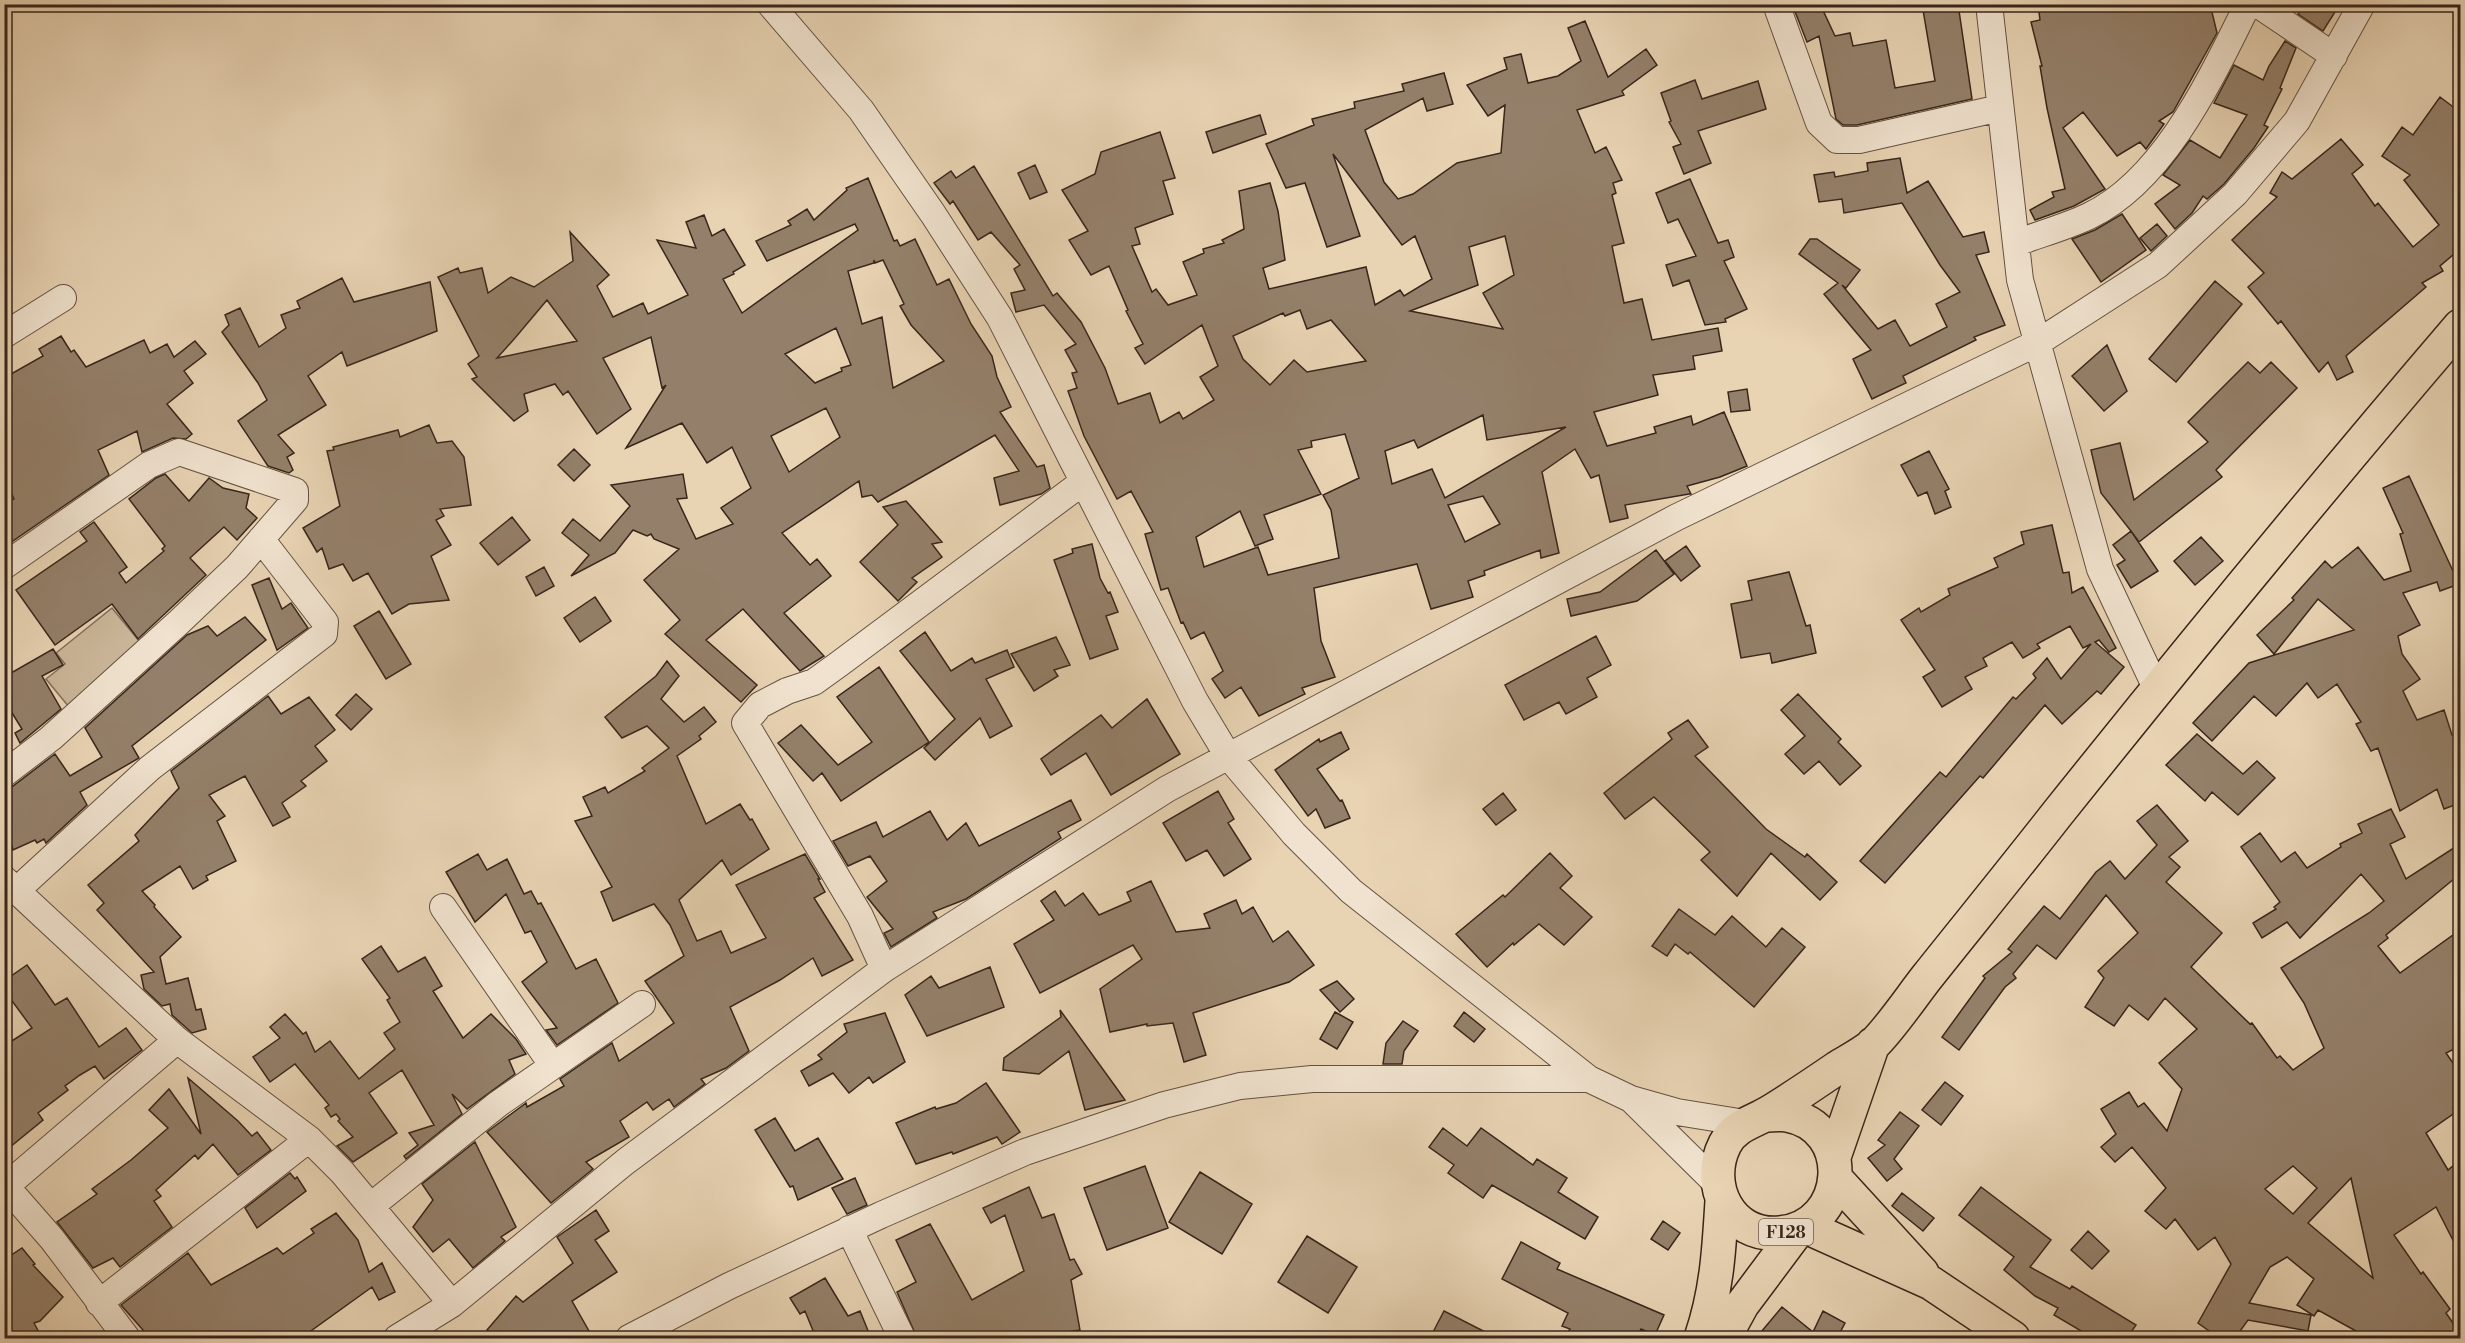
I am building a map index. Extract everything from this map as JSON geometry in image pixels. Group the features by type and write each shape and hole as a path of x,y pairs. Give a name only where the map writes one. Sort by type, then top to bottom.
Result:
{"main road":[{"path":"1701,1338 1712,1305 1719,1253 1717,1160 1727,1138 1874,1044 2157,690 2367,434 2460,326"},
{"path":"1835,1168 1874,1044"},
{"name":"F128","path":"1755,1119 1788,1115 1808,1123 1824,1138 1835,1168 1931,1283"},
{"name":"F128","path":"1724,1338 1742,1305 1801,1228 1820,1214 1831,1198 1835,1168"},
{"name":"F128","path":"1719,1192 1735,1218 1754,1230 1776,1234 1801,1228 1931,1283 2013,1338"}],"street":[{"path":"770,4 861,110 933,214 1000,318 1195,701 1228,756 1294,834 1351,891 1588,1079 1631,1099 1677,1112 1755,1119"},
{"path":"1776,4 1819,123 1837,140 1859,140 2000,108"},
{"path":"1989,4 2020,280 2100,569 2157,690"},
{"path":"2016,243 2090,215 2128,190 2152,166 2211,77 2248,4"},
{"path":"2257,4 2334,56"},
{"path":"397,1338 452,1304 625,1162 884,969 1167,789 1677,517 2037,343 2158,265 2235,194 2297,121 2362,4"},
{"path":"4,335 63,298"},
{"path":"4,566 149,465 179,452 295,491 295,500 237,567 51,738 4,774"},
{"path":"884,969 860,916 746,723 760,705 787,691 814,682 1083,482"},
{"path":"261,539 325,622 324,634 150,768 11,885 177,1040 309,1139 342,1172 452,1304"},
{"path":"443,907 554,1066"},
{"path":"371,1206 498,1104 642,1004"},
{"path":"127,1338 52,1239 5,1185 177,1040"},
{"path":"629,1338 729,1286 849,1229 1025,1152 1164,1105 1239,1086 1312,1079 1588,1079"},
{"path":"1631,1099 1719,1192"},
{"path":"99,1303 309,1139"},
{"path":"849,1229 902,1338"}],"shaded area":[{"path":"112,608 144,647 69,707 46,679 65,664 56,653"}],"building":[{"path":"1792,4 1820,4 1835,36 1850,33 1853,46 1886,40 1895,88 1935,81 1922,4 1958,4 1972,99 1857,125 1843,125 1836,119 1819,36 1807,42"},
{"path":"2038,4 2210,4 2217,33 2173,112 2159,121 2164,124 2146,149 2140,142 2117,156 2083,112 2063,128 2105,189 2074,206 2035,220 2030,210 2054,197 2052,192 2065,189 2047,108 2040,66 2042,66 2031,22 2040,20"},
{"path":"2305,4 2340,4 2323,31 2298,14"},
{"path":"1585,21 1608,77 1646,49 1657,65 1622,91 1624,95 1577,110 1595,153 1606,147 1622,180 1613,183 1616,193 1612,195 1624,243 1612,246 1624,303 1642,299 1652,340 1718,328 1722,351 1693,356 1695,369 1653,375 1658,395 1594,412 1607,446 1656,433 1654,427 1691,416 1693,425 1724,412 1747,466 1720,477 1687,486 1691,494 1625,505 1628,518 1610,522 1599,475 1591,478 1575,449 1542,472 1559,553 1541,558 1540,550 1484,571 1485,575 1468,581 1473,597 1431,609 1417,564 1314,588 1321,641 1335,677 1302,688 1305,694 1259,716 1241,687 1225,698 1212,679 1223,671 1204,632 1191,639 1183,622 1181,623 1168,588 1161,590 1145,534 1153,532 1131,491 1117,499 1084,436 1068,391 1077,388 1072,373 1077,372 1065,350 1076,344 1044,305 1016,312 1011,293 1025,290 1014,269 1020,265 991,232 978,240 953,201 950,204 934,183 951,171 956,178 974,166 1053,296 1057,293 1081,322 1105,368 1118,404 1150,393 1160,423 1179,412 1183,419 1214,400 1200,377 1218,366 1202,325 1145,364 1135,348 1143,344 1126,311 1128,310 1109,266 1091,275 1069,240 1088,231 1062,190 1095,174 1101,152 1160,132 1175,178 1163,181 1173,214 1135,228 1140,244 1132,246 1152,292 1156,289 1168,305 1197,295 1183,262 1204,253 1203,249 1224,243 1222,240 1244,229 1239,191 1270,183 1278,211 1285,260 1263,268 1269,289 1366,267 1375,305 1400,290 1404,296 1432,279 1415,236 1402,245 1333,154 1360,236 1327,247 1305,183 1286,188 1266,144 1314,125 1312,119 1355,108 1354,102 1404,91 1402,84 1444,73 1453,104 1427,111 1423,98 1365,130 1384,182 1398,199 1413,194 1457,163 1501,153 1505,105 1488,116 1467,85 1507,69 1504,58 1521,54 1528,83 1558,76 1581,61 1568,28","holes":["1505,236 1514,275 1483,293 1503,329 1410,311 1478,285 1469,247","1300,310 1307,329 1331,320 1366,361 1307,372 1294,360 1270,385 1243,359 1233,336 1283,313 1285,316","1483,415 1487,440 1566,427 1445,498 1432,469 1392,484 1385,451 1414,440 1418,448","1345,434 1359,478 1323,495 1331,510 1339,558 1268,575 1258,547 1204,567 1196,537 1240,511 1255,546 1273,539 1264,515 1321,494 1298,450 1312,447 1311,441","1483,496 1500,524 1465,542 1448,505"]},
{"path":"2285,41 2296,48 2280,88 2282,89 2264,125 2268,127 2224,184 2207,199 2203,196 2192,213 2175,229 2155,204 2180,185 2163,175 2190,140 2220,158 2247,115 2214,103 2234,65 2263,80"},
{"path":"1695,80 1702,99 1758,81 1766,109 1698,131 1711,163 1684,174 1673,147 1681,144 1669,122 1671,121 1661,93"},
{"path":"2440,97 2460,112 2460,249 2440,266 2443,271 2422,283 2426,287 2346,356 2353,372 2337,380 2328,362 2319,372 2281,321 2278,324 2248,287 2264,273 2232,240 2277,197 2270,193 2282,172 2292,179 2341,139 2363,165 2352,174 2375,206 2378,203 2413,247 2439,225 2404,180 2410,175 2382,156 2402,127 2413,135"},
{"path":"1260,115 1266,134 1213,153 1206,132"},
{"path":"1900,158 1907,193 1928,181 1963,237 1984,232 1989,252 1976,255 2005,325 1974,337 1976,340 1903,376 1906,383 1872,399 1853,359 1871,350 1824,294 1838,283 1799,254 1810,239 1817,239 1860,270 1846,288 1842,285 1878,329 1895,320 1910,346 1947,327 1936,304 1960,292 1940,265 1902,203 1844,213 1842,199 1819,202 1814,175 1834,172 1835,177 1868,171 1867,163"},
{"path":"1035,165 1047,192 1030,199 1018,173"},
{"path":"868,178 894,241 897,240 900,246 915,239 937,285 949,279 971,324 992,356 997,377 1011,407 1000,412 1037,467 1044,465 1050,488 1041,494 1000,505 994,478 1019,471 995,435 878,502 872,495 862,497 859,481 782,533 810,565 817,559 831,576 784,613 824,656 800,671 743,609 706,640 757,685 741,702 665,634 680,620 644,580 679,549 654,539 651,534 647,536 633,530 615,553 571,576 589,555 562,533 573,519 600,541 630,506 611,485 683,474 687,498 677,499 696,539 733,524 721,508 751,488 732,447 707,463 682,423 626,448 666,385 662,388 651,337 603,358 631,409 597,434 568,391 563,395 555,384 524,394 528,411 514,421 472,379 477,377 468,364 479,356 438,277 458,268 460,273 482,268 488,293 511,277 534,287 573,261 570,232 609,275 597,286 613,317 643,303 648,314 688,295 657,240 696,248 686,222 704,215 712,236 724,229 745,265 723,279 742,313 858,230 855,224 767,261 756,241 791,225 788,221 807,209 814,220 847,190 846,188","holes":["874,260 875,263 883,260 904,304 900,306 911,325 944,361 893,388 882,317 862,324 848,271 874,263","547,300 577,341 497,358","836,328 851,365 815,383 785,354","826,408 840,437 789,472 771,436"]},
{"path":"1690,179 1718,243 1728,240 1734,257 1724,261 1747,309 1725,319 1726,322 1705,325 1689,280 1673,286 1666,265 1696,256 1678,219 1668,223 1656,193"},
{"path":"2122,214 2146,250 2101,282 2072,239 2095,230"},
{"path":"2157,224 2167,236 2151,251 2140,238"},
{"path":"342,278 354,302 430,282 437,331 347,366 342,352 308,376 326,405 278,435 294,453 287,457 293,470 289,473 268,466 238,421 267,400 258,383 222,332 229,325 225,315 240,308 259,347 286,328 281,315 300,308 297,301"},
{"path":"2215,281 2242,304 2176,382 2149,359"},
{"path":"61,336 71,352 74,350 86,367 144,340 150,353 167,344 174,357 195,341 206,354 184,371 193,383 167,404 192,434 186,439 173,438 142,452 137,431 98,450 109,475 4,547 4,504 14,499 4,477 4,378 43,356 39,349"},
{"path":"2107,345 2127,391 2104,411 2072,376"},
{"path":"2248,362 2260,373 2271,362 2297,388 2216,470 2222,477 2139,542 2101,493 2091,450 2120,443 2134,500 2208,442 2188,422"},
{"path":"1747,389 1750,410 1731,412 1728,392"},
{"path":"429,425 437,443 452,441 464,457 471,505 440,509 444,516 436,520 451,545 431,556 449,600 409,604 392,614 368,573 353,581 343,564 329,569 322,548 317,552 303,528 340,506 327,451 334,450 333,447 398,430 400,437"},
{"path":"574,449 590,465 574,481 558,465"},
{"path":"1929,451 1949,489 1945,491 1951,507 1935,514 1927,492 1918,496 1901,465"},
{"path":"165,474 189,501 209,478 223,488 249,494 246,508 257,518 237,540 224,527 190,558 206,575 138,639 112,604 55,645 16,590 87,541 80,532 94,522 127,567 119,573 126,583 164,551 162,549 165,546 129,499 156,478"},
{"path":"2409,476 2459,584 2440,591 2437,582 2403,593 2420,625 2398,636 2402,654 2420,679 2403,691 2417,720 2444,710 2452,735 2460,731 2460,803 2444,809 2437,789 2400,811 2378,748 2371,751 2356,724 2361,722 2337,684 2318,698 2307,683 2276,716 2254,696 2212,741 2193,723 2249,663 2354,630 2318,599 2274,654 2257,635 2294,600 2292,598 2325,561 2332,568 2358,547 2384,580 2411,571 2400,534 2403,533 2383,488"},
{"path":"906,501 942,542 932,544 942,557 912,578 917,582 898,601 860,562 898,525 883,507"},
{"path":"512,517 530,540 498,565 480,543"},
{"path":"2052,525 2063,573 2069,572 2072,593 2083,587 2116,648 2109,652 2099,640 2095,642 2124,667 2101,694 2097,691 2062,724 2045,705 1983,778 1980,776 1885,883 1860,861 1940,772 1946,777 2013,697 2016,699 2036,678 2033,674 2047,658 2061,679 2091,644 2083,648 2070,626 2037,644 2040,648 2023,658 2012,642 1983,658 1987,666 1965,677 1972,689 1942,707 1923,677 1935,670 1901,620 1919,608 1921,612 1950,595 1948,589 1998,567 1994,558 2024,544 2021,532"},
{"path":"2131,531 2158,571 2131,588 2117,565 2125,560 2113,545"},
{"path":"2201,537 2223,561 2195,585 2174,561"},
{"path":"1092,544 1100,578 1108,593 1110,592 1118,612 1106,616 1118,649 1090,659 1054,560 1073,553 1072,549"},
{"path":"1686,546 1700,566 1681,581 1665,561"},
{"path":"1656,550 1674,574 1637,601 1571,616 1567,599 1600,592"},
{"path":"544,567 554,586 536,596 526,577"},
{"path":"1789,572 1806,626 1810,625 1816,653 1772,663 1770,653 1741,658 1731,604 1752,600 1748,581"},
{"path":"269,578 282,609 291,603 308,628 277,650 252,585"},
{"path":"595,597 611,621 580,642 564,618"},
{"path":"379,611 411,664 386,679 354,626"},
{"path":"245,617 266,640 132,746 139,758 80,792 87,805 46,843 44,839 37,843 35,840 13,850 12,846 4,851 4,790 13,786 55,754 70,776 102,757 85,728 187,635 208,626 217,636"},
{"path":"925,632 951,671 972,658 975,663 1007,650 1014,667 986,679 1012,726 990,738 980,718 935,760 924,748 955,719 900,651"},
{"path":"1596,636 1611,665 1587,678 1597,697 1566,714 1559,702 1524,720 1505,685"},
{"path":"1056,637 1070,665 1054,670 1058,676 1034,691 1011,654"},
{"path":"53,649 63,665 42,676 61,709 20,743 15,733 22,729 4,700 4,677"},
{"path":"667,661 679,676 661,699 684,722 704,707 716,722 699,736 701,739 677,756 706,824 740,804 750,820 752,819 769,849 731,875 722,860 679,900 697,941 721,931 731,953 766,938 736,885 805,854 825,892 814,898 853,960 822,976 813,958 780,980 730,1007 749,1051 726,1068 701,1079 705,1084 674,1107 669,1099 653,1110 647,1102 620,1121 629,1137 586,1162 593,1169 551,1203 487,1132 526,1103 527,1107 564,1086 560,1079 612,1043 619,1061 674,1023 645,981 684,956 670,925 654,904 613,921 601,892 612,887 575,821 592,816 583,797 605,787 608,793 645,771 642,768 669,748 647,726 622,738 605,717 656,676"},
{"path":"879,667 929,742 841,801 822,773 813,781 778,743 801,725 838,765 872,742 837,697"},
{"path":"356,694 372,709 351,730 336,715"},
{"path":"1798,694 1841,739 1838,742 1861,766 1840,785 1819,761 1804,774 1785,754 1805,736 1781,710"},
{"path":"268,696 281,714 309,697 335,730 315,746 327,761 301,781 306,786 282,803 290,817 273,826 245,776 209,795 225,816 217,821 236,861 206,876 208,880 193,889 180,866 142,891 181,937 160,957 166,984 188,978 196,1010 201,1009 206,1029 192,1033 172,1015 170,1004 162,1006 144,989 141,975 154,972 97,910 104,903 88,885 139,841 135,835 179,788 171,771"},
{"path":"1147,699 1180,754 1111,795 1086,753 1051,775 1041,759 1101,715 1112,728"},
{"path":"1688,720 1708,747 1695,756 1766,829 1805,857 1807,854 1837,882 1820,900 1771,853 1737,896 1701,860 1710,852 1654,797 1625,819 1604,793 1672,739 1668,733"},
{"path":"1341,732 1349,749 1317,769 1340,801 1342,800 1350,818 1325,828 1316,809 1308,816 1275,770 1319,739 1320,742"},
{"path":"2197,734 2243,774 2257,761 2275,778 2238,815 2212,792 2205,801 2166,765"},
{"path":"1218,791 1234,819 1228,823 1251,859 1224,876 1207,850 1186,861 1163,823"},
{"path":"1503,793 1516,810 1496,825 1483,809"},
{"path":"1071,800 1081,820 1058,832 1061,838 966,899 933,912 937,918 891,947 884,933 893,929 867,897 887,881 870,856 848,866 833,841 876,822 883,837 930,811 947,840 966,823 979,846"},
{"path":"2157,805 2188,841 2169,857 2180,867 2166,882 2222,933 2191,967 2250,1024 2252,1023 2277,1058 2280,1056 2293,1070 2324,1048 2304,1003 2281,968 2369,913 2384,901 2361,874 2300,938 2287,922 2262,938 2253,923 2276,909 2274,907 2280,902 2241,847 2260,833 2281,862 2295,852 2307,868 2341,847 2340,844 2362,833 2358,824 2391,809 2405,837 2390,844 2406,879 2460,844 2460,874 2386,935 2388,938 2378,946 2400,973 2460,930 2460,1046 2446,1053 2460,1073 2460,1102 2453,1108 2456,1112 2426,1133 2448,1170 2460,1160 2460,1254 2436,1207 2394,1235 2421,1274 2423,1272 2450,1309 2446,1313 2460,1333 2460,1338 2350,1338 2356,1331 2318,1310 2314,1316 2297,1305 2314,1279 2287,1257 2270,1267 2249,1303 2311,1315 2308,1331 2248,1320 2235,1338 2219,1338 2198,1323 2231,1264 2215,1237 2198,1250 2175,1219 2166,1229 2145,1211 2166,1188 2132,1147 2115,1162 2101,1147 2116,1134 2101,1109 2129,1092 2138,1107 2144,1103 2167,1131 2182,1089 2159,1063 2197,1029 2165,998 2148,1020 2129,1005 2114,1026 2085,1007 2104,978 2098,971 2138,933 2106,895 2056,959 2037,945 2013,974 2016,978 2005,987 1959,1050 1942,1037 1985,978 1983,976 2012,952 2008,949 2044,906 2060,919 2096,872 2110,861 2125,879 2157,845 2137,821","holes":["2293,1166 2317,1188 2293,1214 2265,1189","2351,1178 2373,1278 2308,1223"]},
{"path":"1550,853 1572,876 1560,888 1592,917 1564,945 1539,924 1514,945 1513,943 1487,967 1456,934 1503,895 1505,897"},
{"path":"478,854 487,870 507,859 524,894 531,891 538,904 541,903 576,969 596,959 618,1003 557,1045 546,1030 557,1028 522,982 547,962 531,931 525,933 506,894 475,922 446,872"},
{"path":"1151,881 1176,932 1210,928 1204,914 1236,900 1242,914 1253,907 1273,942 1288,931 1314,965 1289,982 1193,1013 1206,1055 1184,1062 1173,1023 1147,1026 1147,1024 1110,1032 1100,989 1142,959 1133,945 1040,993 1014,944 1054,920 1041,901 1055,891 1065,906 1083,893 1099,915 1131,901 1127,892"},
{"path":"1679,909 1715,935 1732,916 1766,947 1782,928 1805,947 1754,1007 1690,952 1688,954 1675,944 1667,956 1652,946"},
{"path":"381,946 398,972 425,957 442,986 433,991 463,1038 491,1014 516,1039 526,1054 509,1060 515,1074 467,1109 452,1094 462,1114 406,1159 404,1156 418,1145 409,1133 434,1125 402,1070 369,1093 397,1133 353,1162 337,1146 353,1137 338,1121 340,1119 336,1114 331,1117 325,1108 329,1105 295,1064 270,1082 253,1057 280,1038 270,1027 285,1014 303,1034 306,1032 315,1052 330,1041 359,1079 395,1049 384,1033 400,1022 387,1000 390,998 362,959"},
{"path":"27,965 55,1005 67,998 99,1047 126,1028 142,1050 104,1079 95,1066 65,1086 68,1090 38,1113 43,1120 4,1152 4,1046 32,1028 4,990 4,981"},
{"path":"990,967 1004,1007 927,1036 905,995 931,976 939,988"},
{"path":"1337,981 1354,999 1340,1012 1320,990"},
{"path":"1060,1010 1125,1100 1085,1110 1069,1051 1039,1074 1003,1070 1004,1058 1061,1017"},
{"path":"1335,1012 1353,1022 1337,1049 1320,1039"},
{"path":"1464,1012 1485,1029 1474,1042 1454,1026"},
{"path":"885,1013 905,1062 873,1083 869,1077 849,1093 833,1073 809,1086 801,1071 822,1059 818,1055 847,1032 844,1024"},
{"path":"1403,1021 1418,1031 1404,1051 1402,1064 1383,1064 1386,1043"},
{"path":"188,1078 252,1136 257,1132 271,1150 238,1175 213,1144 198,1159 195,1155 156,1190 161,1196 154,1201 172,1227 120,1267 113,1258 93,1268 57,1222 97,1194 92,1189 168,1128 149,1110 169,1089 201,1134"},
{"path":"1945,1082 1963,1096 1941,1125 1922,1110"},
{"path":"986,1083 1020,1132 1002,1144 997,1137 953,1154 952,1152 916,1164 896,1123 935,1107 936,1109 956,1103"},
{"path":"1900,1112 1919,1126 1894,1159 1902,1169 1887,1181 1868,1158 1885,1145 1878,1140"},
{"path":"775,1118 795,1151 818,1138 843,1179 798,1200 793,1186 790,1187 755,1130"},
{"path":"1443,1128 1467,1146 1481,1128 1533,1165 1537,1159 1567,1178 1558,1192 1598,1217 1585,1239 1492,1185 1483,1198 1448,1173 1454,1165 1429,1147"},
{"path":"475,1142 516,1227 501,1237 505,1241 473,1268 449,1239 433,1252 413,1227 433,1200 422,1184"},
{"path":"1145,1166 1168,1228 1107,1250 1084,1188"},
{"path":"1200,1172 1252,1204 1222,1254 1169,1222"},
{"path":"290,1173 295,1179 297,1177 306,1191 257,1228 245,1208"},
{"path":"855,1178 867,1205 847,1214 832,1188"},
{"path":"1029,1187 1042,1218 1054,1214 1070,1260 1074,1259 1082,1274 1071,1280 1080,1330 1027,1338 917,1338 897,1292 916,1282 896,1240 930,1224 972,1300 1024,1271 1005,1215 991,1223 983,1208"},
{"path":"1981,1187 2051,1240 2030,1267 2070,1289 2072,1286 2136,1325 2127,1338 2093,1338 2054,1315 2058,1308 2035,1296 2004,1270 2014,1257 1959,1215"},
{"path":"1902,1193 1934,1218 1923,1231 1892,1206"},
{"path":"596,1210 609,1231 595,1240 617,1272 572,1301 593,1338 497,1338 487,1330 516,1296 523,1302 573,1263 557,1237"},
{"path":"336,1213 358,1240 369,1272 382,1263 395,1292 379,1300 372,1287 301,1338 150,1338 121,1305 188,1253 211,1285 277,1248 283,1254 314,1233 311,1229"},
{"path":"1663,1221 1680,1233 1668,1250 1651,1239"},
{"path":"2088,1231 2109,1251 2092,1269 2071,1250"},
{"path":"1307,1236 1357,1267 1328,1313 1278,1282"},
{"path":"1521,1242 1560,1263 1557,1269 1664,1315 1655,1335 1641,1329 1637,1338 1564,1338 1570,1329 1562,1326 1568,1313 1502,1279"},
{"path":"22,1248 35,1264 33,1265 63,1297 40,1321 34,1323 42,1338 4,1338 4,1260"},
{"path":"825,1278 848,1316 860,1311 871,1338 816,1338 805,1311 800,1314 790,1298"},
{"path":"1782,1307 1813,1332 1823,1311 1845,1323 1837,1338 1756,1338"},
{"path":"1444,1311 1497,1338 1430,1338"}]}
